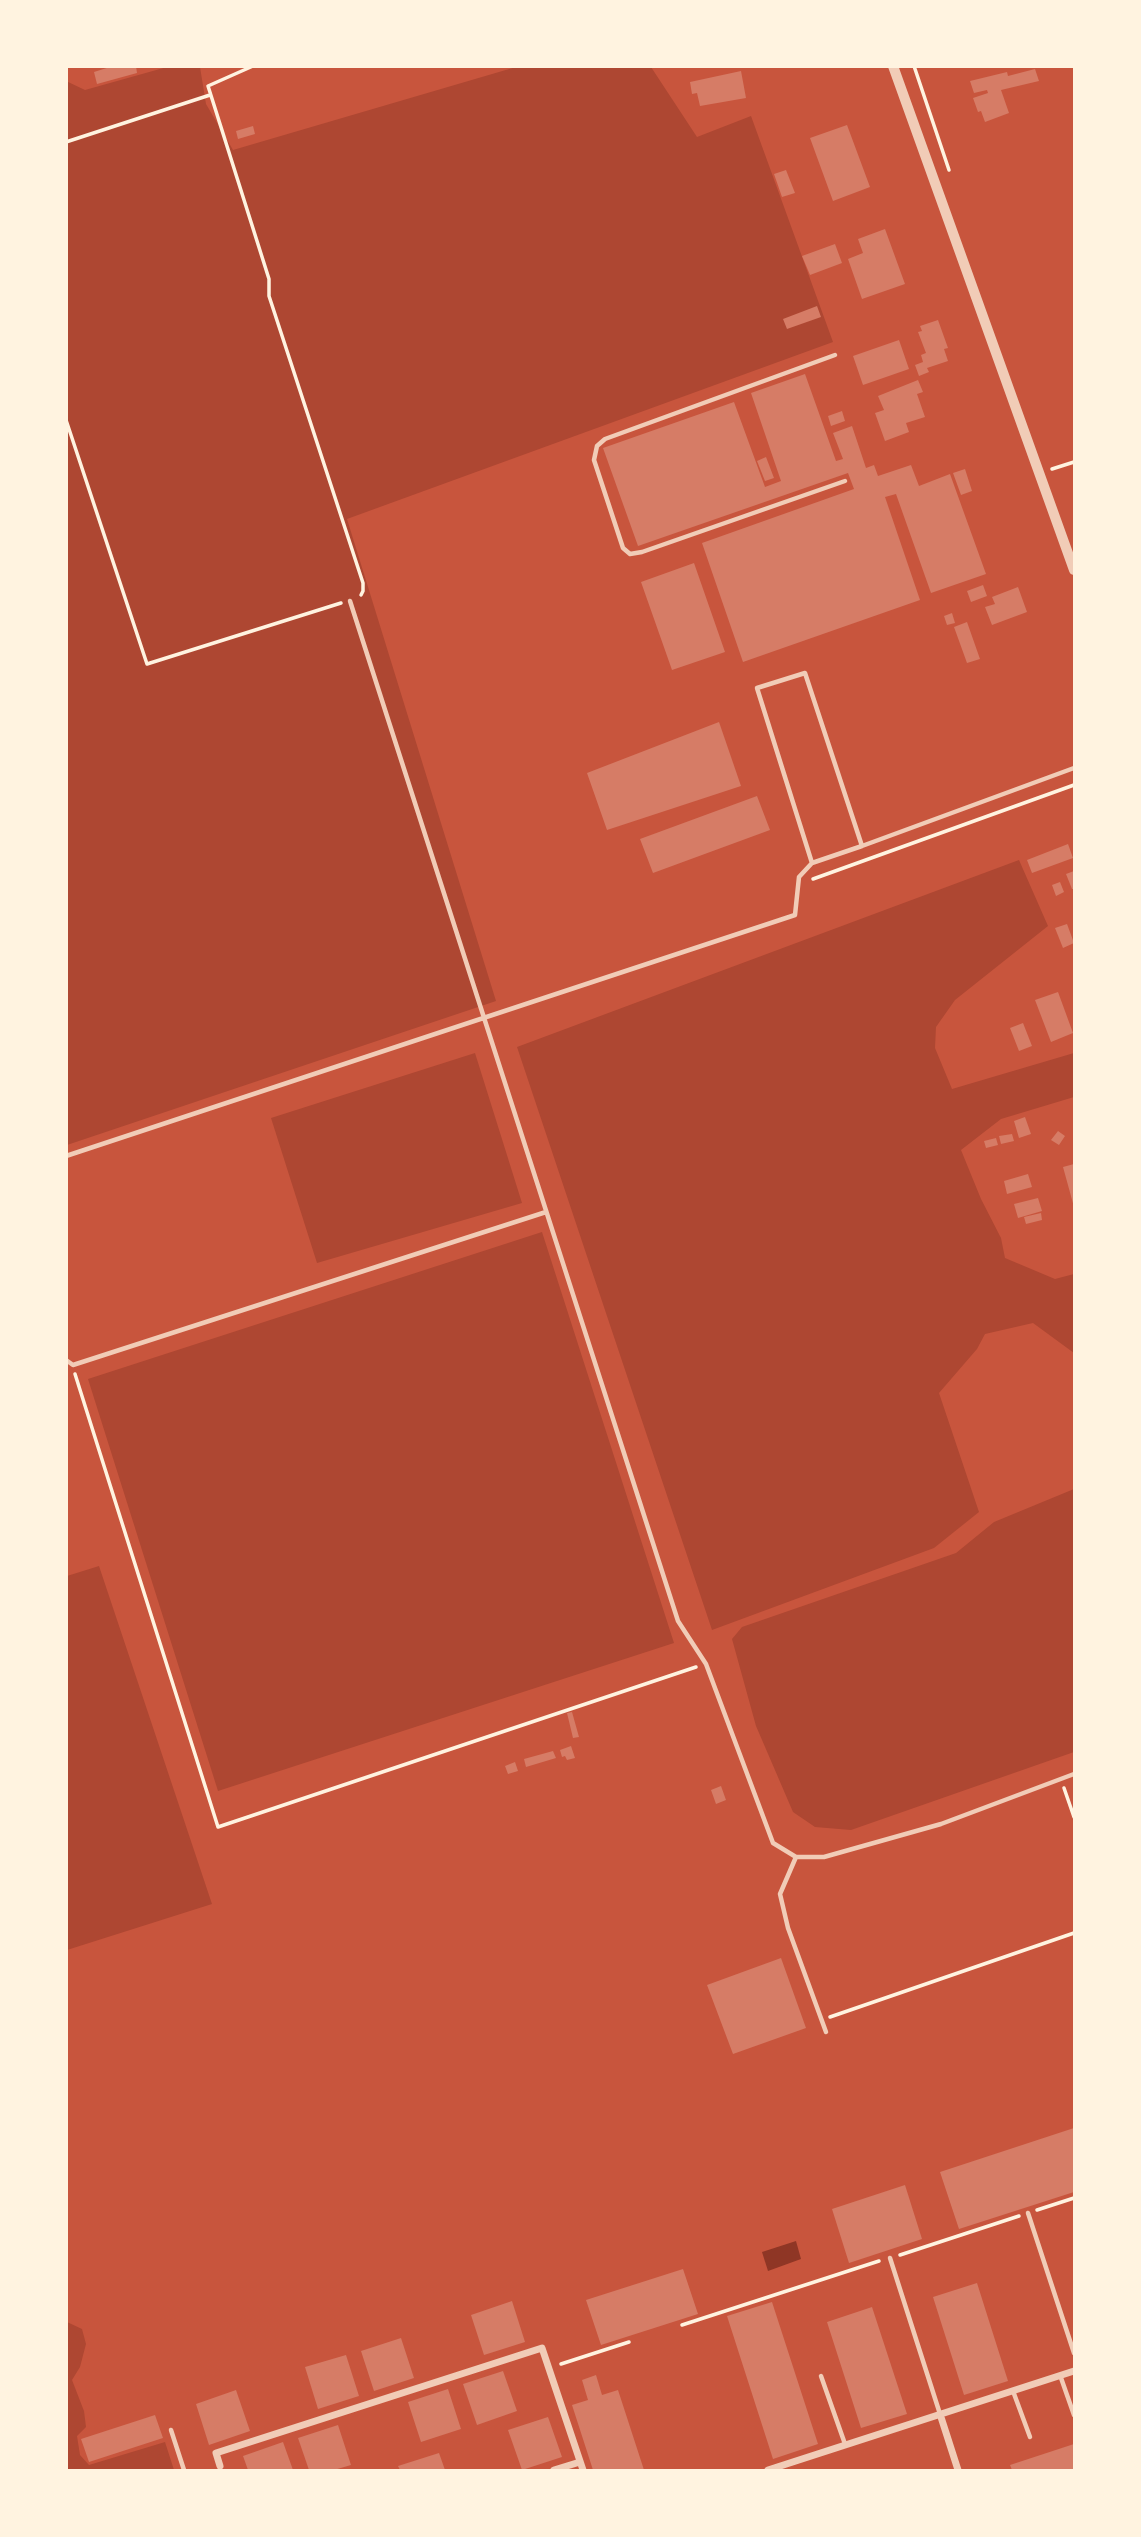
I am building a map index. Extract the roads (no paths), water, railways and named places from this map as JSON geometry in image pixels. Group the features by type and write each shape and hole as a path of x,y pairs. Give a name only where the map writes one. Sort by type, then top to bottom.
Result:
{"street":[{"path":"892,66 1074,570"},
{"path":"220,2466 216,2453 542,2348 581,2466 554,2470"},
{"path":"768,2470 1074,2371"},
{"path":"940,2414 958,2470"}],"lane":[{"path":"835,355 605,439 597,446 594,460 623,548 630,554 845,481"},
{"path":"350,601 678,1622 706,1664 773,1843 796,1857 824,1857 940,1824 1074,1774"},
{"path":"812,863 757,688 806,673 862,845"},
{"path":"66,1156 795,915 799,877 812,863 1074,768"},
{"path":"66,1360 73,1365 546,1212"},
{"path":"796,1857 780,1894 788,1928 826,2032"},
{"path":"1028,2213 1074,2353"},
{"path":"890,2258 940,2414"},
{"path":"1060,2375 1074,2415"},
{"path":"821,2376 846,2445"},
{"path":"1013,2391 1030,2437"},
{"path":"171,2430 184,2470"}]}
